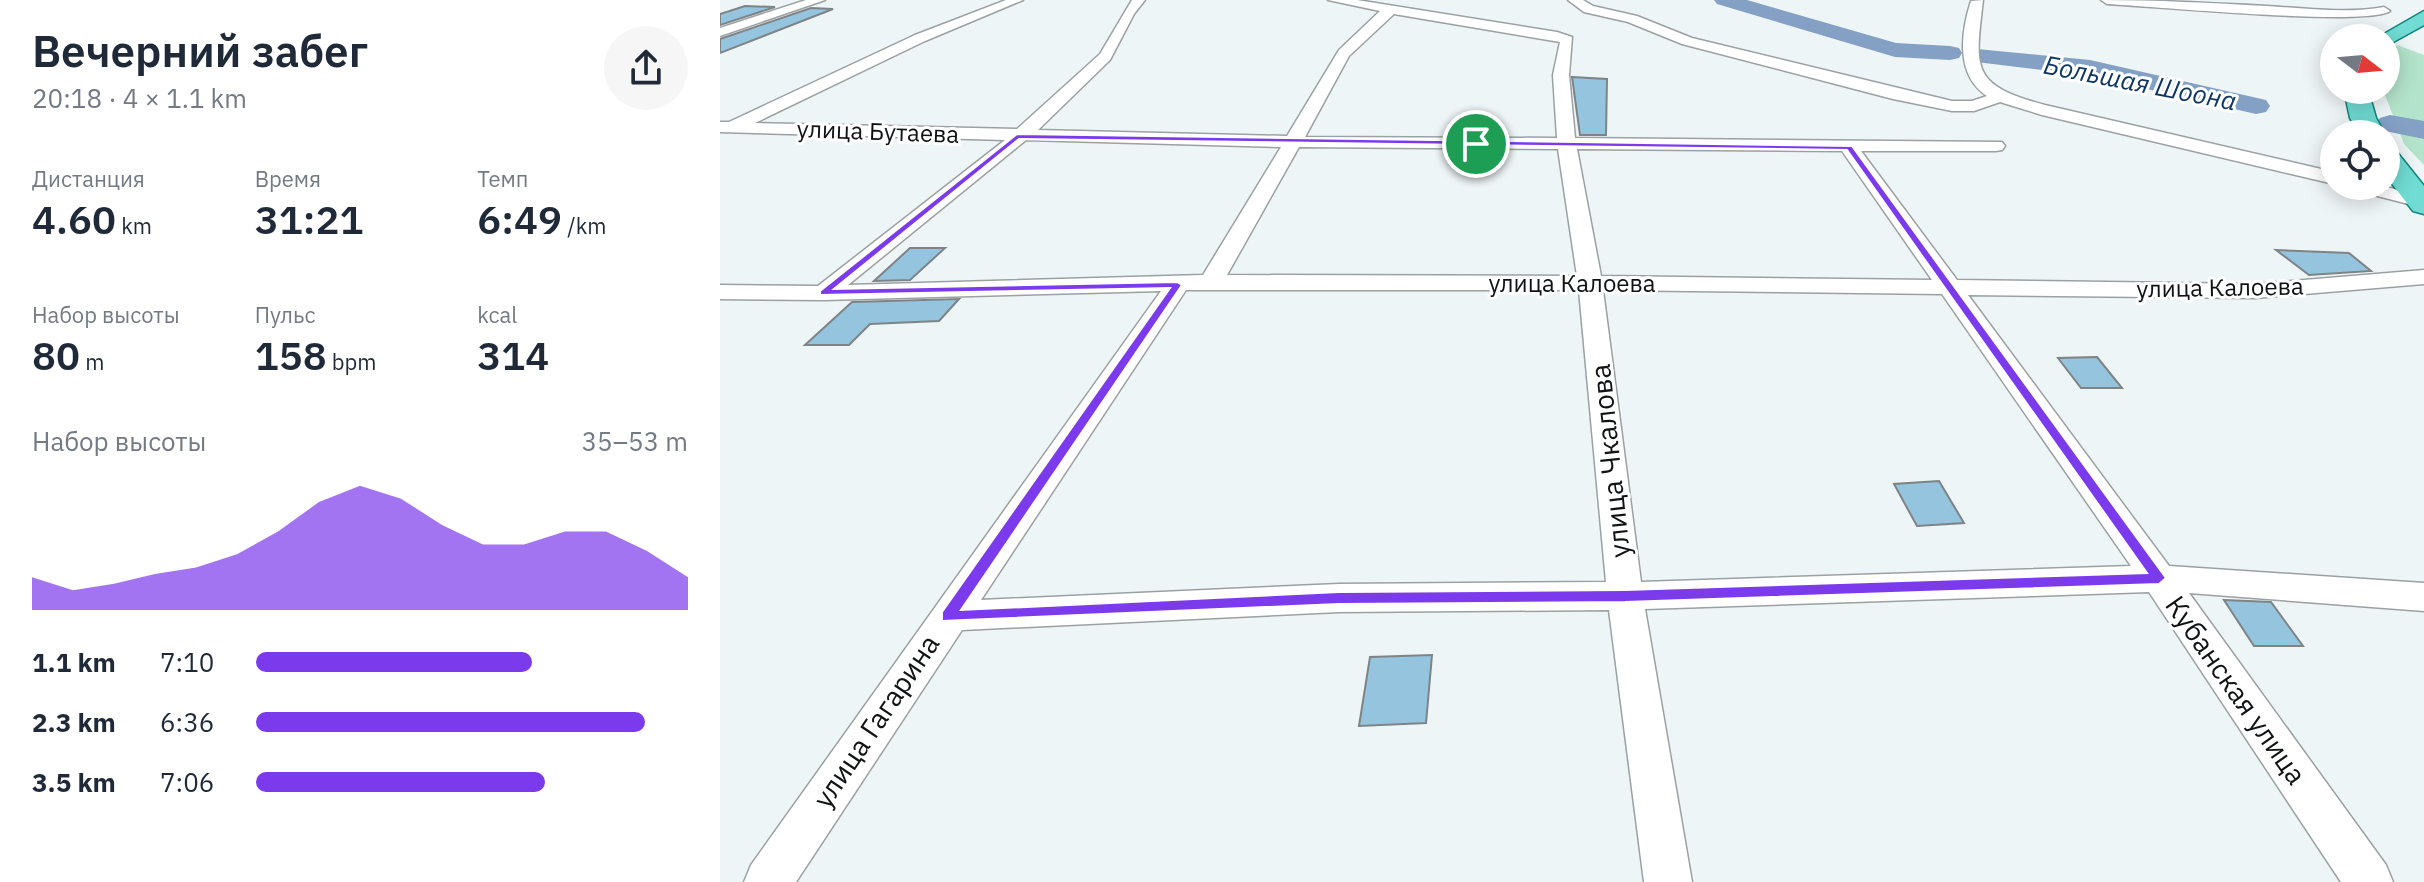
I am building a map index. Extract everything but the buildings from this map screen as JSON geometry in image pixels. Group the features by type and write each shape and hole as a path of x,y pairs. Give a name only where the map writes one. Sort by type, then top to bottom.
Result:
{"main road":[{"path":"2400,27 2424,17"},
{"path":"2400,175 2423,204"}],"street":[{"path":"720,32 819,0"},
{"path":"724,129 920,38 1017,0"},
{"path":"824,293 1017,136 1108,54 1118,26 1139,0"},
{"path":"1334,0 1393,8"},
{"path":"1574,0 1589,9 1632,19 1687,41 1893,94 1952,106 1974,106 2001,96"},
{"path":"1988,0 1974,0 1970,20 1972,64 1984,87 2001,96 2044,110 2320,174"},
{"path":"2107,0 2319,13 2368,14 2384,11 2360,0"},
{"name":"улица Чкалова","path":"1393,8 1567,40 1561,75 1567,145 1590,283 1625,596 1668,882"},
{"name":"улица Гагарина","path":"768,882 947,616 1194,284 1293,142 1329,70 1364,27 1393,8"},
{"path":"2319,13 2347,24"},
{"name":"улица Бутаева","path":"724,129 1293,142 1996,146"},
{"name":"Кубанская улица","path":"1849,147 2159,578 2369,882"},
{"path":"2400,197 2423,204"},
{"name":"улица Калоева","path":"720,292 824,293 1194,284 1590,283 2255,291 2424,277"},
{"path":"947,616 1339,598 1625,596 2159,578 2424,597"}],"green space":[{"path":"2400,46 2424,55 2424,165 2404,144 2400,120 2395,120 2388,104 2400,104"}],"waterway":[{"path":"1724,0 1895,50 1950,53"},
{"name":"Большая Шоона","path":"1977,56 2090,68 2256,106"},
{"name":"Большая Шоона","path":"2400,126 2424,130"}],"route":[{"path":"1017,136 1476,144 1849,147 2159,578 1625,596 1339,598 947,616 1177,285 824,293 1017,136"}]}
